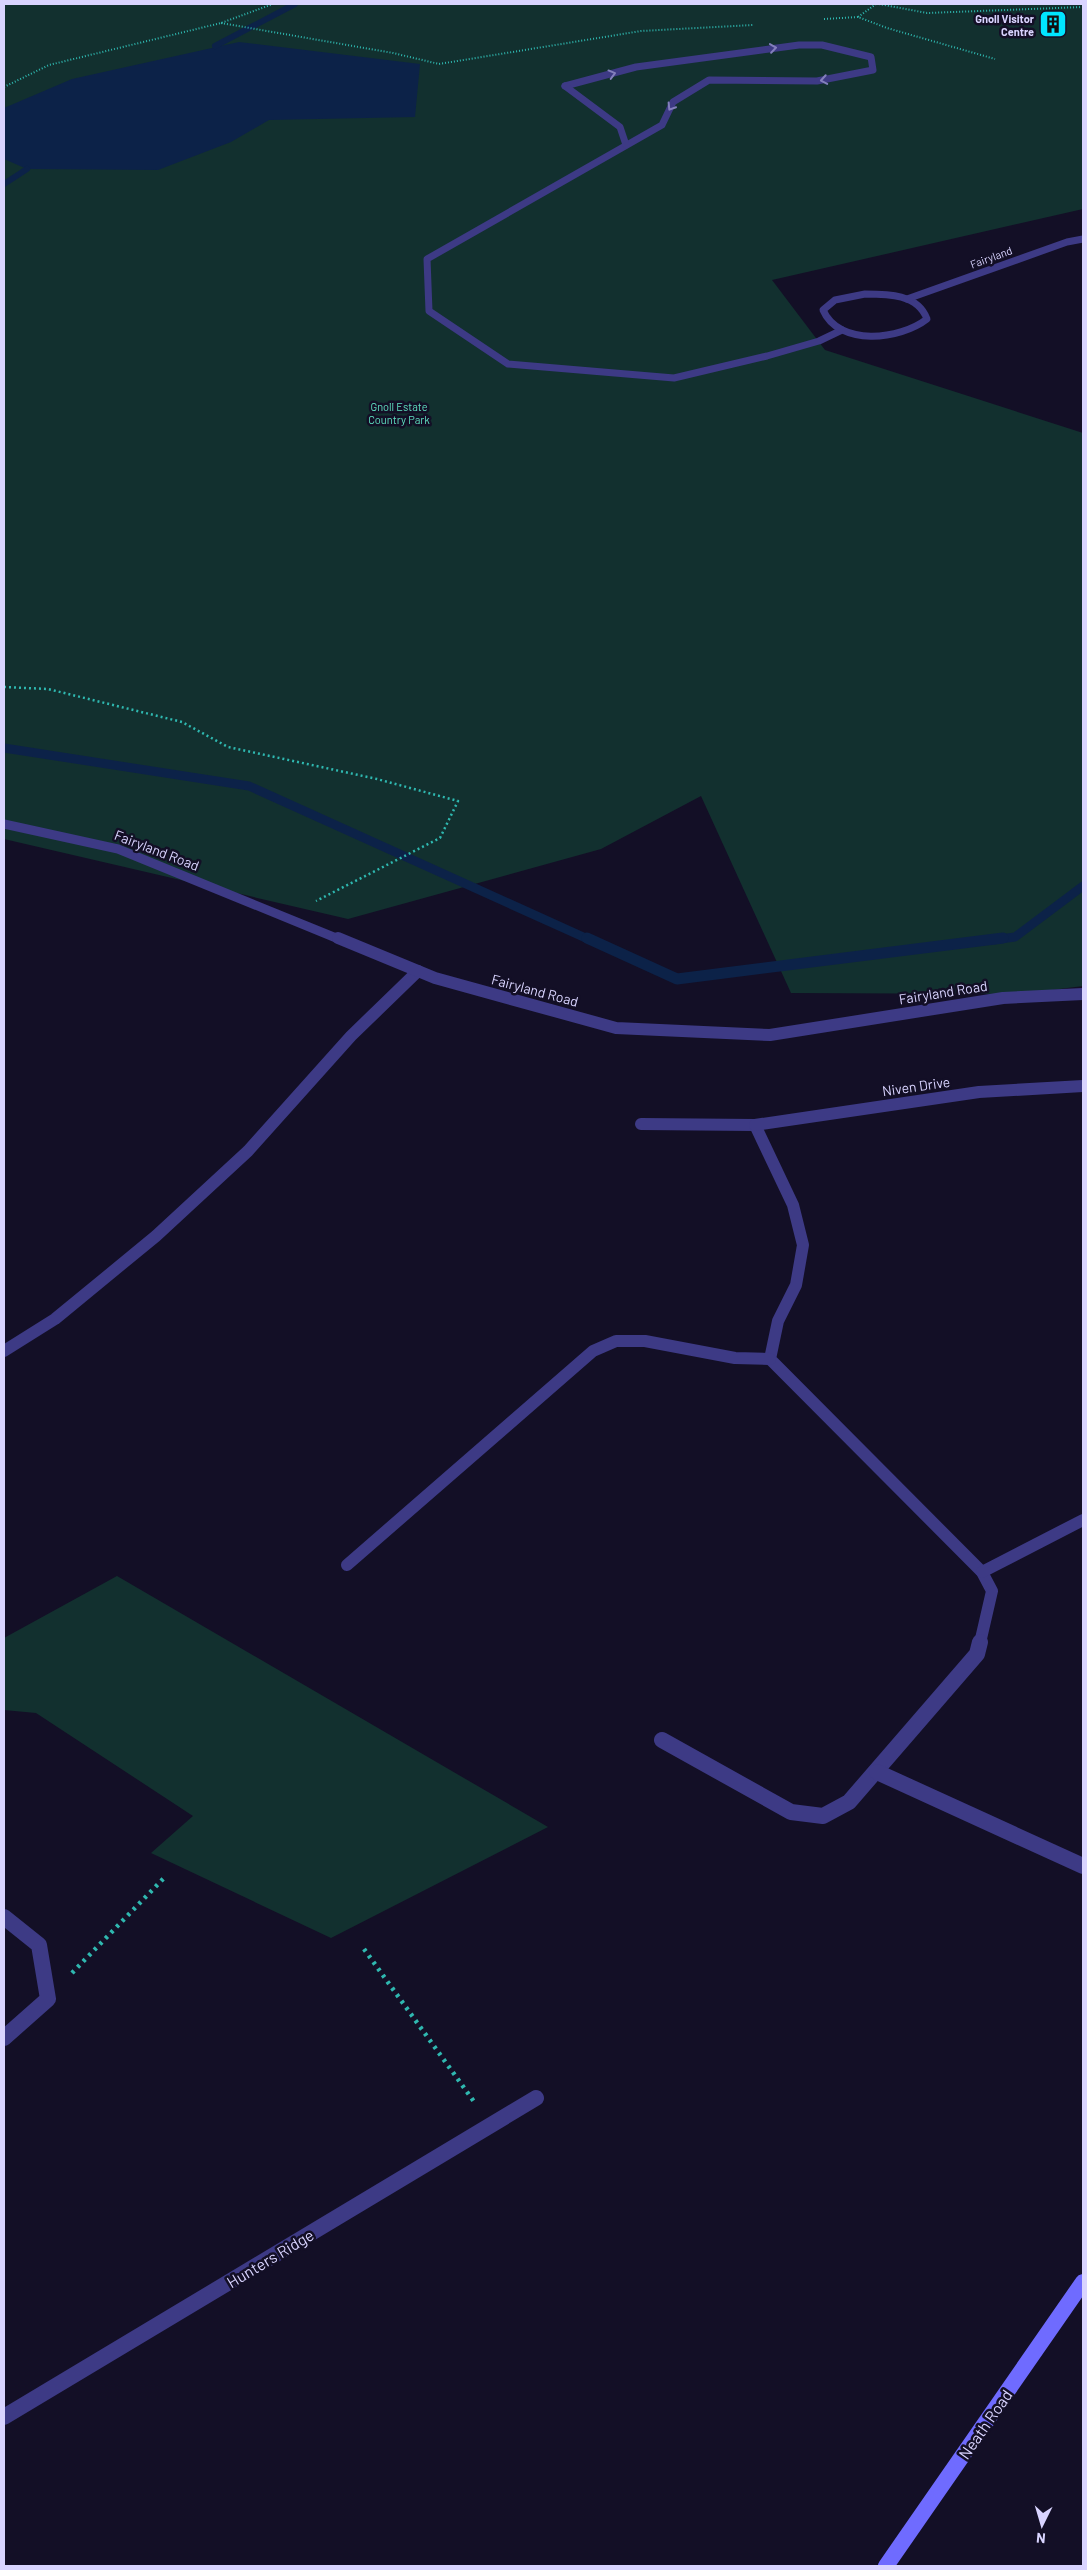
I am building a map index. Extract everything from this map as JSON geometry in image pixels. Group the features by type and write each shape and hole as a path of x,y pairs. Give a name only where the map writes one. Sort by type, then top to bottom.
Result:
{"main road":[{"name":"Neath Road","path":"886,2566 1083,2282"}],"street":[{"path":"626,145 620,128 565,86 636,67 798,45 822,45 871,57 872,70 816,81 709,80 673,102 662,125 427,259 429,311 508,364 674,378 767,356 819,340 842,330"},
{"name":"Fairyland","path":"907,299 1067,242 1083,239"},
{"path":"865,294 883,294 907,299 919,305 926,312 927,319 921,326 907,332 873,336 842,330 830,324 824,317 823,310 835,300 865,294"},
{"name":"Fairyland Road","path":"4,824 118,849 435,978 616,1028 770,1035 1003,998 1083,994"},
{"path":"4,1352 55,1319 156,1236 248,1151 351,1036 418,971"},
{"name":"Niven Drive","path":"641,1124 755,1125 979,1092 1083,1086"},
{"path":"755,1125 793,1205 803,1245 796,1285 778,1321 770,1359"},
{"path":"347,1565 593,1351 616,1341 645,1341 735,1358 770,1359 982,1572 992,1591 977,1654 909,1730 878,1772 850,1802 823,1816 791,1812 662,1740"},
{"path":"982,1572 1083,1520"},
{"path":"878,1772 1083,1866"},
{"path":"4,1916 39,1944 48,1999 4,2038"},
{"name":"Hunters Ridge","path":"4,2417 536,2098"}],"path":[{"path":"4,87 50,65 221,23 273,4"},
{"path":"858,17 878,4 926,13 1041,7 1083,8"},
{"path":"822,20 858,17 887,28 995,59"},
{"path":"221,23 393,52 438,64 642,31 754,25"},
{"path":"4,687 48,689 182,722 228,747 377,778 458,801 440,838 287,917"},
{"path":"48,1999 164,1878"},
{"path":"364,1949 491,2125"}],"green space":[{"name":"Gnoll Estate Country Park","path":"4,4 1083,4 1083,209 772,280 825,350 1083,433 1083,986 1021,994 791,993 701,796 601,849 348,919 4,839"},
{"path":"117,1576 548,1827 331,1938 151,1853 193,1816 36,1713 4,1710 4,1638"}],"water":[{"path":"239,42 420,64 415,117 269,120 231,142 158,170 27,169 4,159 4,108 72,79"}],"waterway":[{"path":"215,46 295,4"},
{"path":"4,184 27,169"},
{"path":"4,748 249,786 590,940"},
{"path":"993,940 1015,937 1083,886"},
{"path":"587,938 677,979 1003,938"}],"place":[{"name":"Gnoll Visitor Centre","path":"1053,24"}]}
